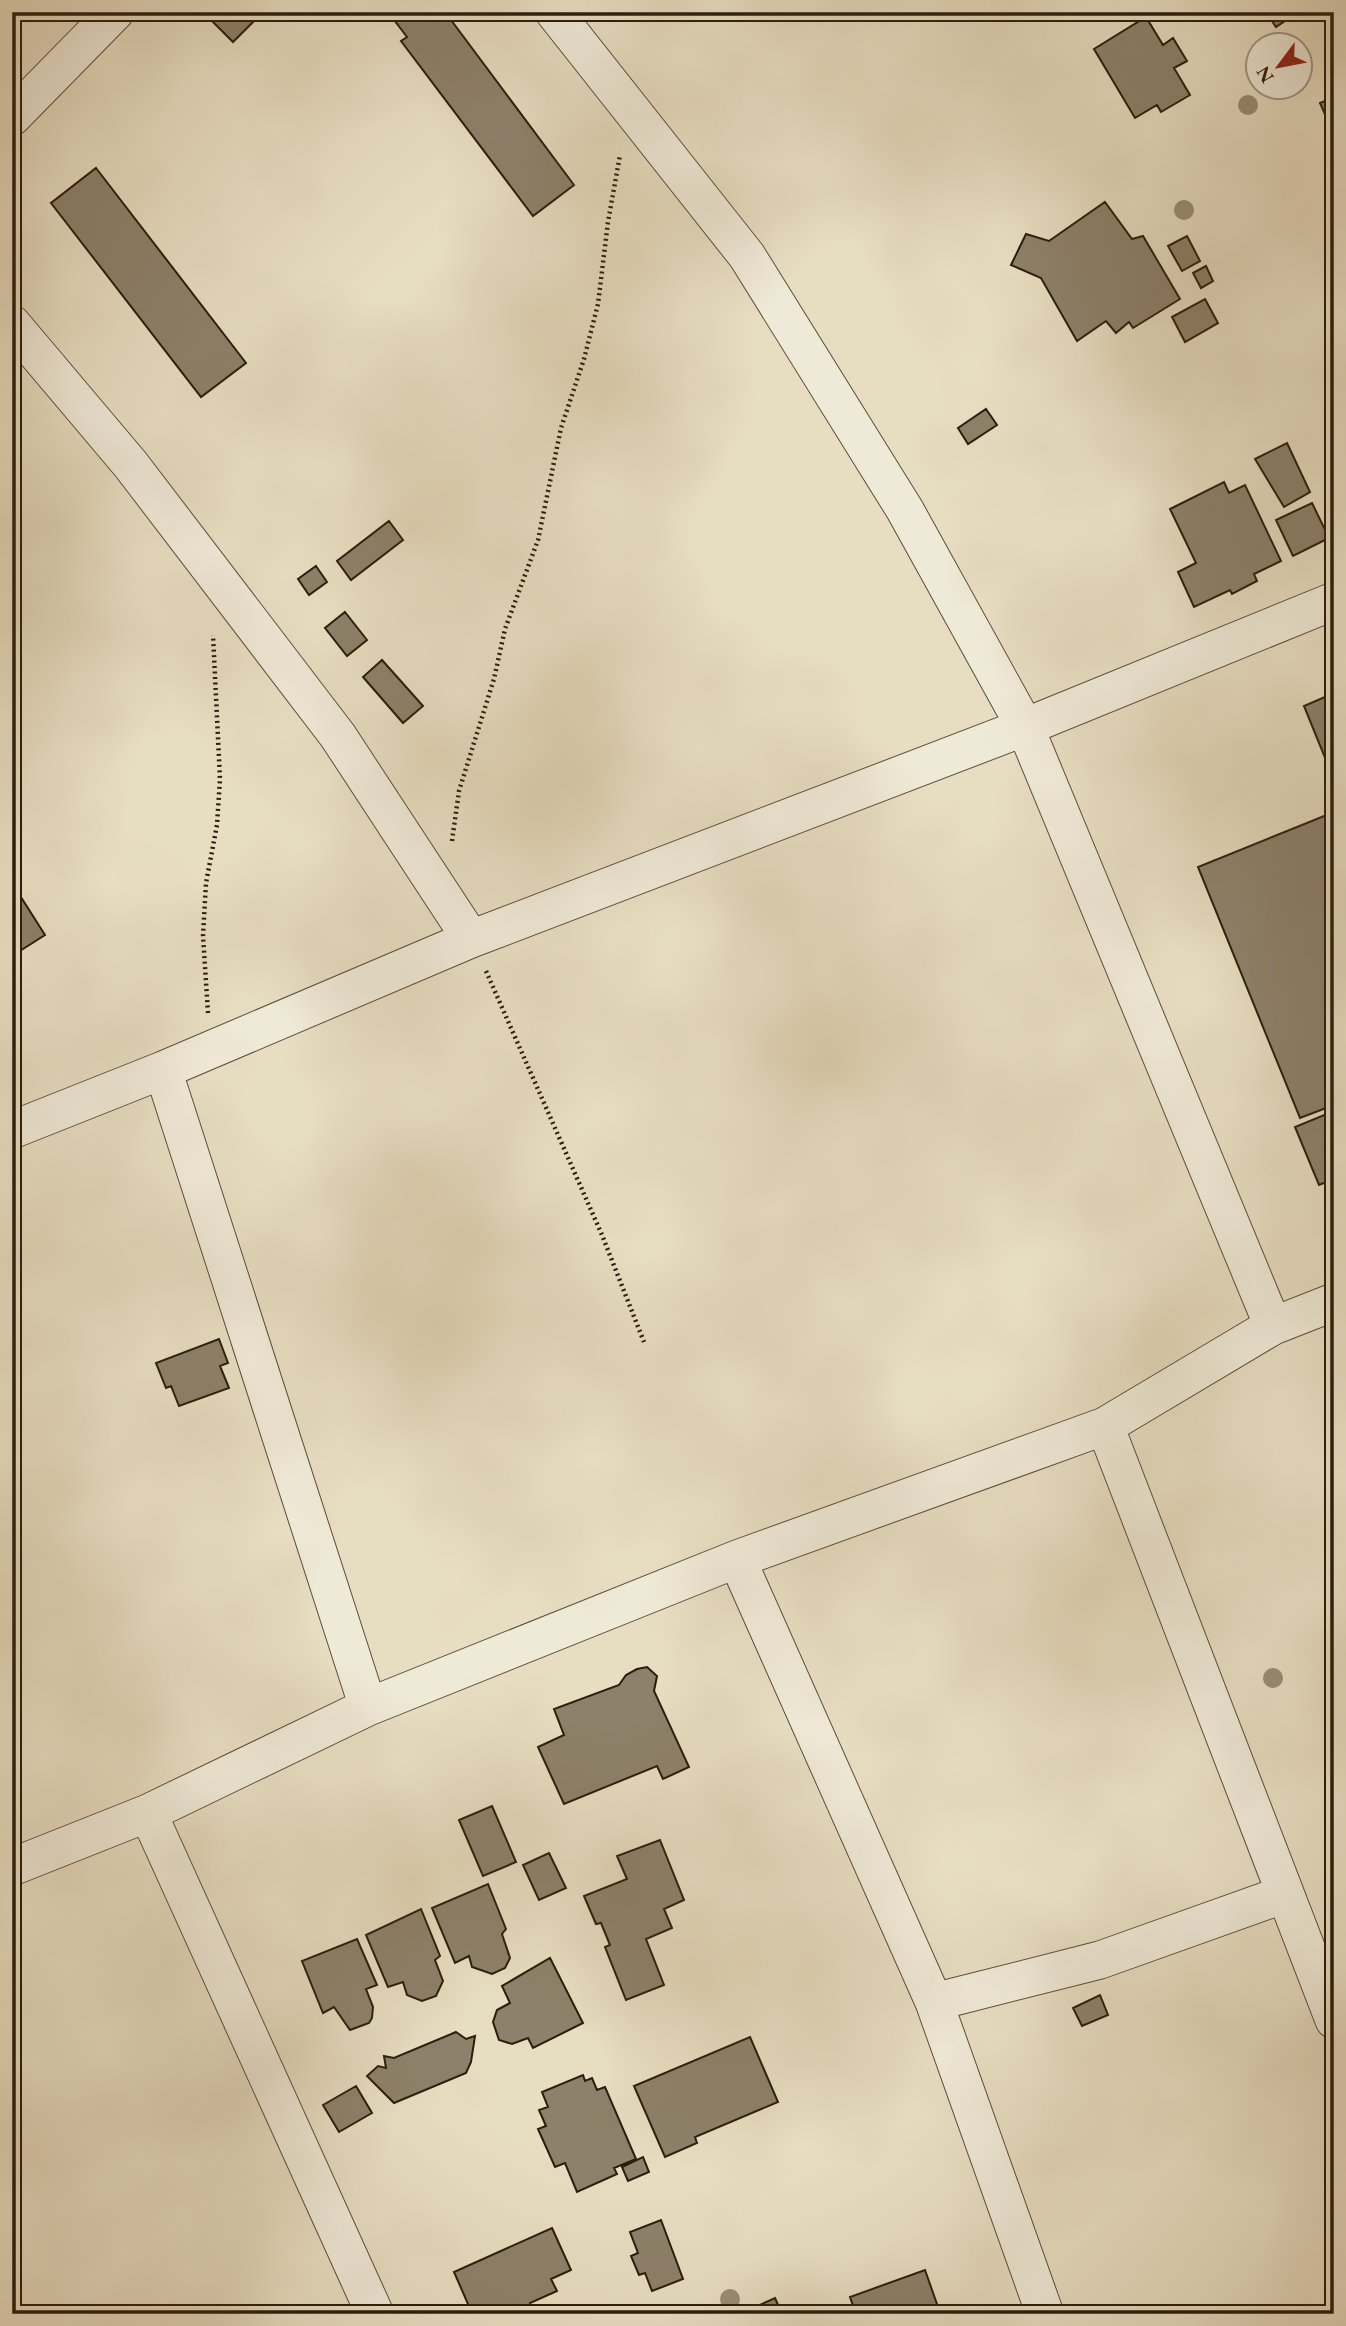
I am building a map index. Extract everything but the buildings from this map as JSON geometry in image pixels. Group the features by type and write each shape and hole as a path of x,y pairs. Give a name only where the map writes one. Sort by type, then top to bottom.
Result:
{"street":[{"path":"12,117 115,12"},
{"path":"563,15 629,107 747,256 905,510 1025,727 1272,1326"},
{"path":"12,324 131,465 338,736 471,939"},
{"path":"12,1130 163,1070 471,939 1025,727 1334,601"},
{"path":"163,1070 368,1707"},
{"path":"12,1867 148,1813 368,1707 737,1559 1105,1426 1272,1326 1334,1302"},
{"path":"1105,1426 1334,2020"},
{"path":"737,1559 934,2002 1045,2314"},
{"path":"148,1813 375,2314"},
{"path":"934,2002 1100,1960 1285,1894"}],"path":[{"path":"441,893 450,859 454,809 494,679 505,629 538,540 561,428 598,304 608,222 629,107"},
{"path":"212,630 216,658 220,779 218,825 206,883 203,936 205,989 212,1049"},
{"path":"471,939 601,1235 644,1342"}]}
